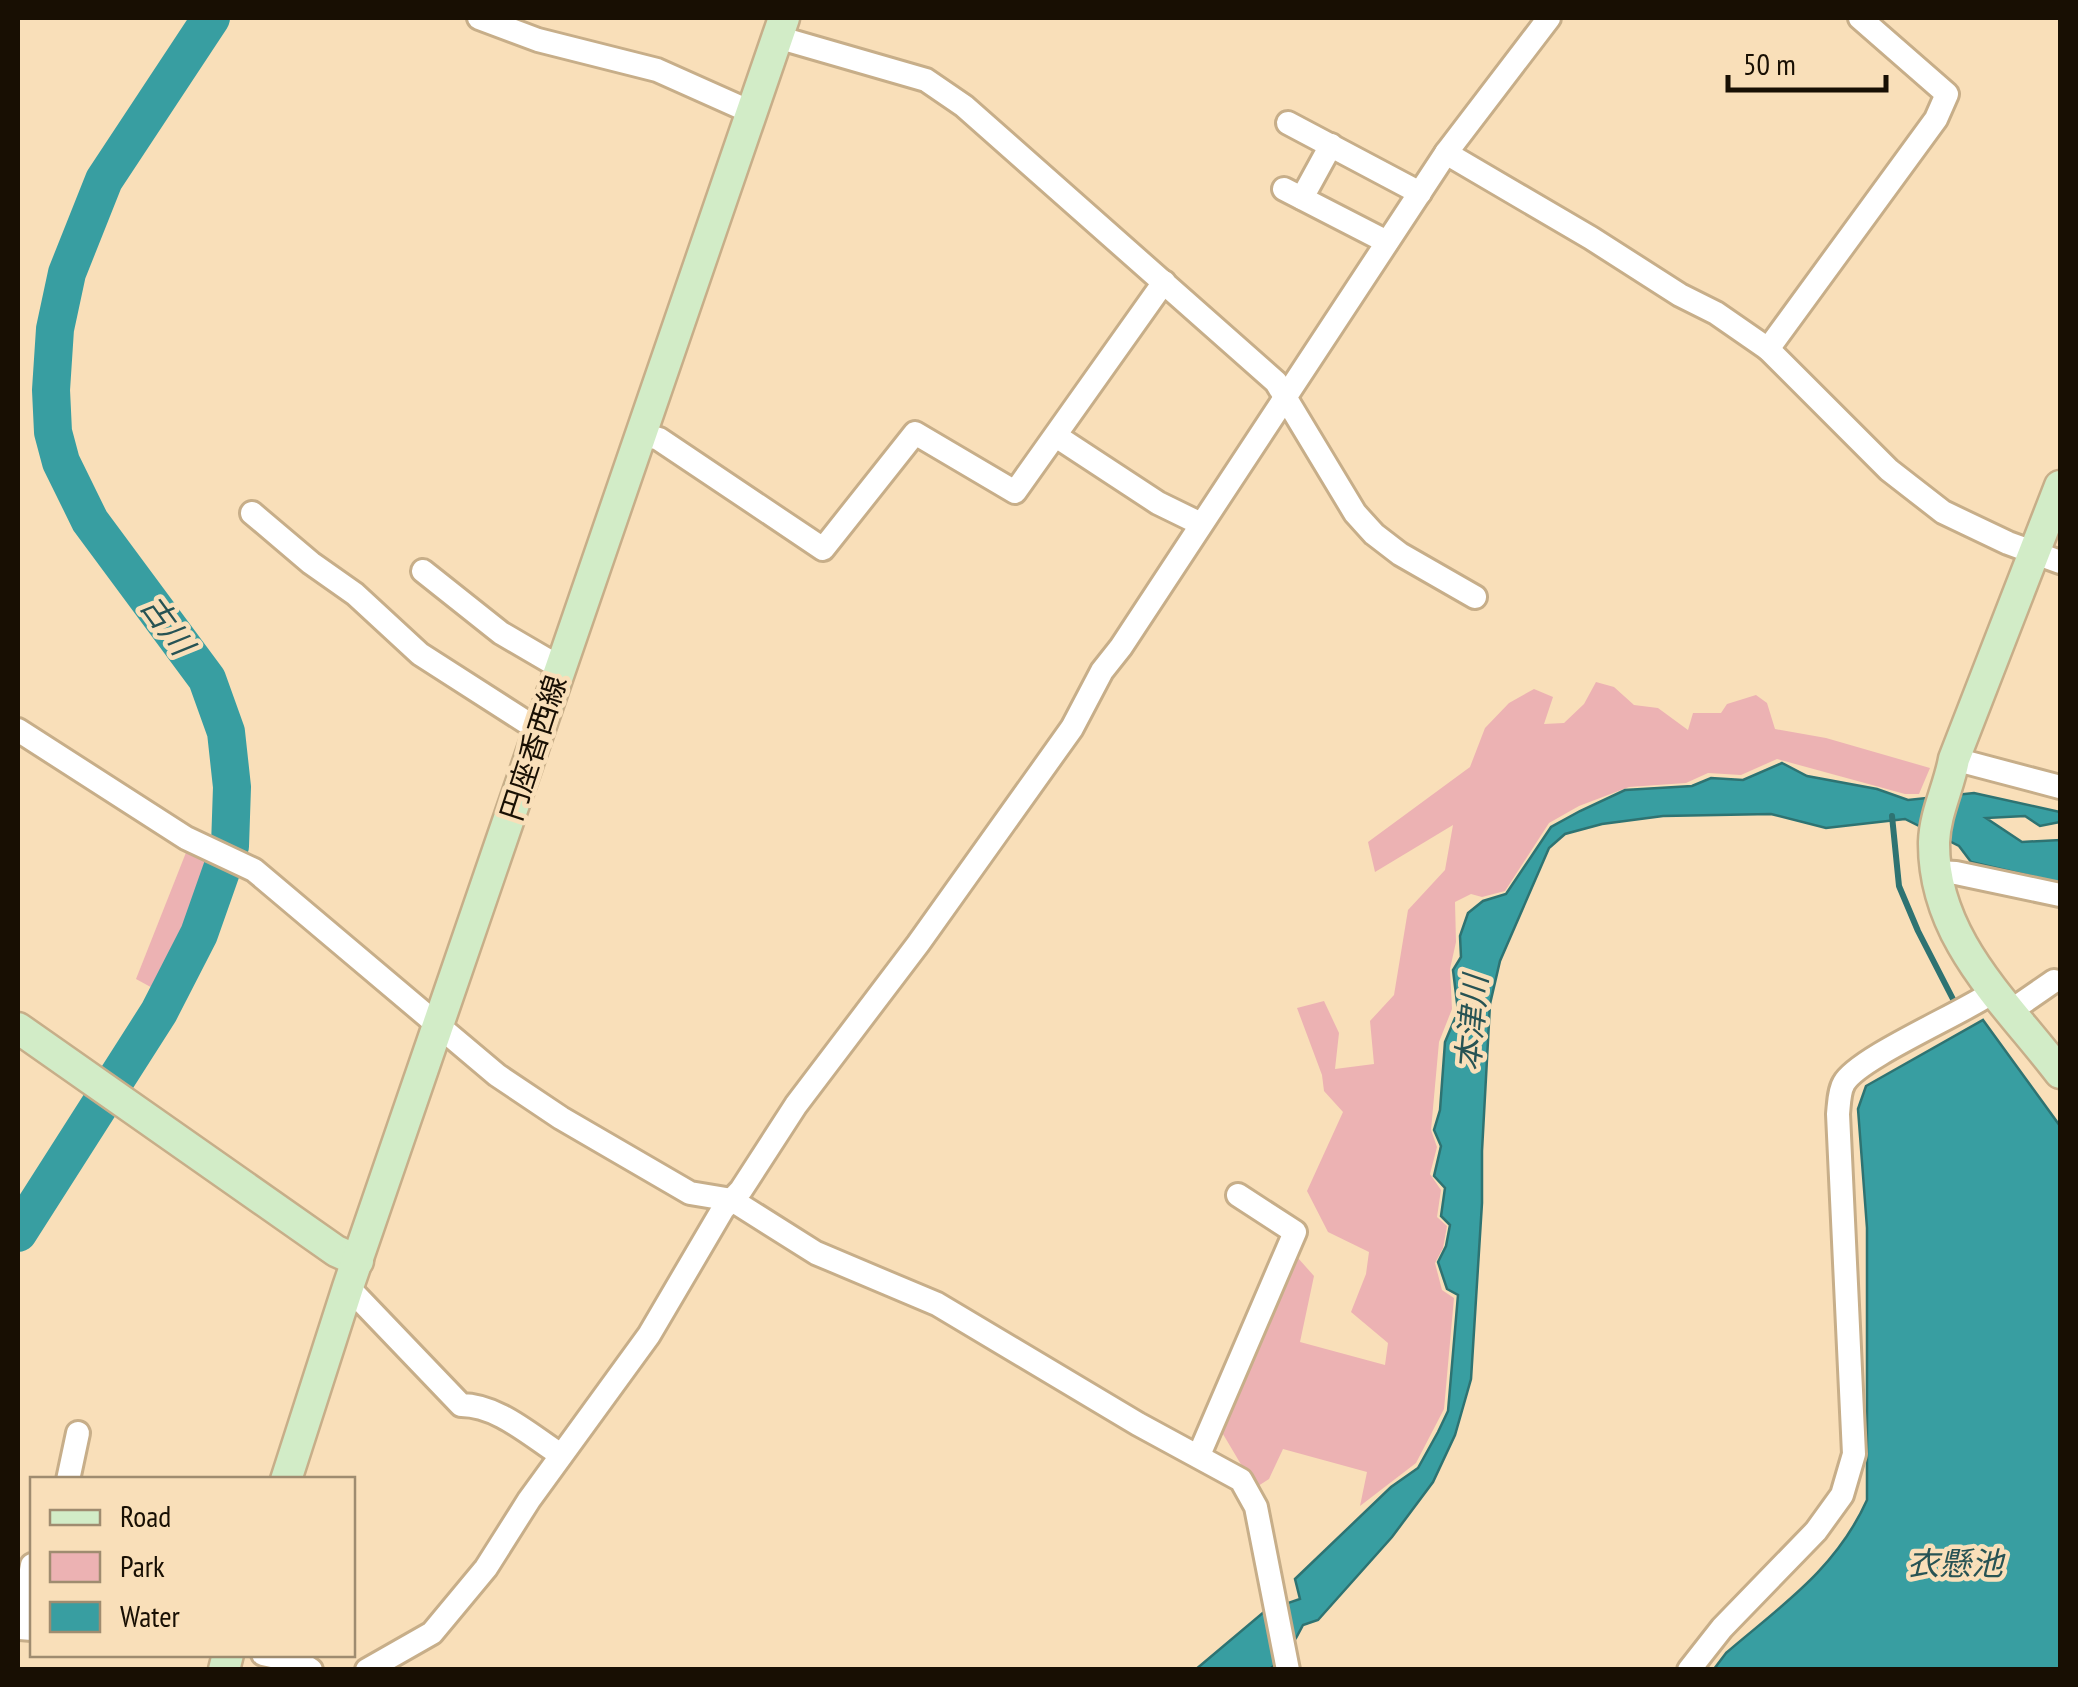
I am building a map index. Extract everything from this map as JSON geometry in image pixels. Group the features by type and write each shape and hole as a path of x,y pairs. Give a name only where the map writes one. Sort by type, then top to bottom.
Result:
{"main road":[{"name":"円座香西線","path":"287,1477 780,27"},
{"path":"2060,486 2047,557 1953,764 1934,840 1944,909 1955,936 2060,1073"},
{"path":"18,1028 336,1251 353,1274"}],"street":[{"path":"479,18 538,40 657,70 751,112"},
{"path":"367,1670 432,1633 456,1608 648,1335 723,1209 1072,728 1102,672 1284,394 1446,153 1549,18"},
{"path":"1768,349 1936,120 1947,94 1860,18"},
{"path":"780,27 926,80 964,106 1276,382 1354,513 1374,534 1400,554 1475,597"},
{"path":"1288,122 1420,193"},
{"path":"1331,145 1293,193 1388,242"},
{"path":"1446,153 1716,313 1768,349 1889,470 1943,512 2047,557"},
{"path":"642,434 658,440 823,549 915,432 1015,492 1164,282"},
{"path":"1056,436 1158,503 1200,524"},
{"path":"252,513 355,594 420,654 540,731"},
{"path":"423,571 500,633 561,668"},
{"path":"18,730 186,838 254,870 497,1075 659,1177 690,1192 732,1200 816,1253 937,1304 1138,1424 1241,1480 1256,1507 1288,1668"},
{"path":"1953,764 2060,787"},
{"path":"1937,869 2060,895"},
{"path":"1689,1670 1722,1628 1816,1531 1842,1496 1854,1454 1838,1114 1842,1085 1858,1066 1972,1007 2002,1001 2054,981"},
{"path":"1199,1455 1295,1232 1238,1195"},
{"path":"353,1274 461,1406 474,1405 497,1414 561,1455"},
{"path":"69,1477 78,1433"},
{"path":"30,1576 20,1628 30,1629"},
{"path":"276,1657 299,1662 311,1670"}],"green space":[{"path":"1596,682 1614,687 1634,705 1658,708 1688,730 1693,713 1721,713 1727,704 1756,695 1767,703 1775,729 1826,738 1930,768 1919,794 1905,794 1777,759 1741,775 1708,773 1686,783 1629,787 1579,806 1549,823 1505,891 1482,897 1471,894 1455,902 1456,942 1450,969 1452,1009 1439,1042 1431,1130 1437,1147 1430,1174 1441,1190 1437,1217 1447,1226 1435,1263 1442,1290 1454,1298 1444,1409 1416,1463 1360,1506 1367,1472 1283,1449 1269,1479 1255,1488 1220,1429 1298,1258 1314,1276 1300,1342 1385,1365 1388,1343 1351,1312 1366,1274 1369,1252 1328,1232 1307,1191 1343,1112 1324,1091 1322,1075 1297,1008 1324,1001 1339,1033 1335,1069 1374,1064 1370,1021 1394,995 1408,910 1445,870 1453,825 1375,872 1368,842 1470,767 1485,728 1509,703 1534,689 1553,697 1544,724 1564,723 1584,704"},
{"path":"187,850 217,864 170,974 158,991 136,979"}],"water":[{"name":"本津川","path":"1782,763 1807,776 1877,789 1908,800 1974,793 2060,812 2060,822 2040,826 2025,816 1986,818 2022,842 2060,840 2060,883 1971,862 1959,846 1905,819 1826,828 1771,814 1663,816 1602,824 1565,834 1549,848 1500,961 1490,1004 1471,1379 1455,1435 1433,1482 1392,1537 1318,1620 1303,1625 1289,1649 1269,1670 1195,1670 1265,1611 1300,1599 1295,1579 1391,1487 1418,1468 1448,1411 1458,1295 1447,1289 1438,1262 1450,1225 1441,1216 1445,1188 1434,1176 1441,1146 1434,1130 1440,1110 1445,1042 1458,1011 1453,970 1461,957 1460,936 1468,913 1483,901 1506,894 1551,827 1580,811 1625,790 1692,786 1711,778 1743,780"},
{"name":"衣懸池","path":"1983,1020 2060,1126 2060,1669 1714,1669 1726,1653 1824,1566 1867,1500 1867,1228 1858,1109 1866,1086"}],"waterway":[{"name":"古川","path":"18,1233 159,1012 199,934 230,846 232,787 226,732 207,679 90,521 61,462 53,432 51,390 55,329 67,273 104,180 211,18"},
{"path":"1892,816 1899,886 1956,1005"}]}
